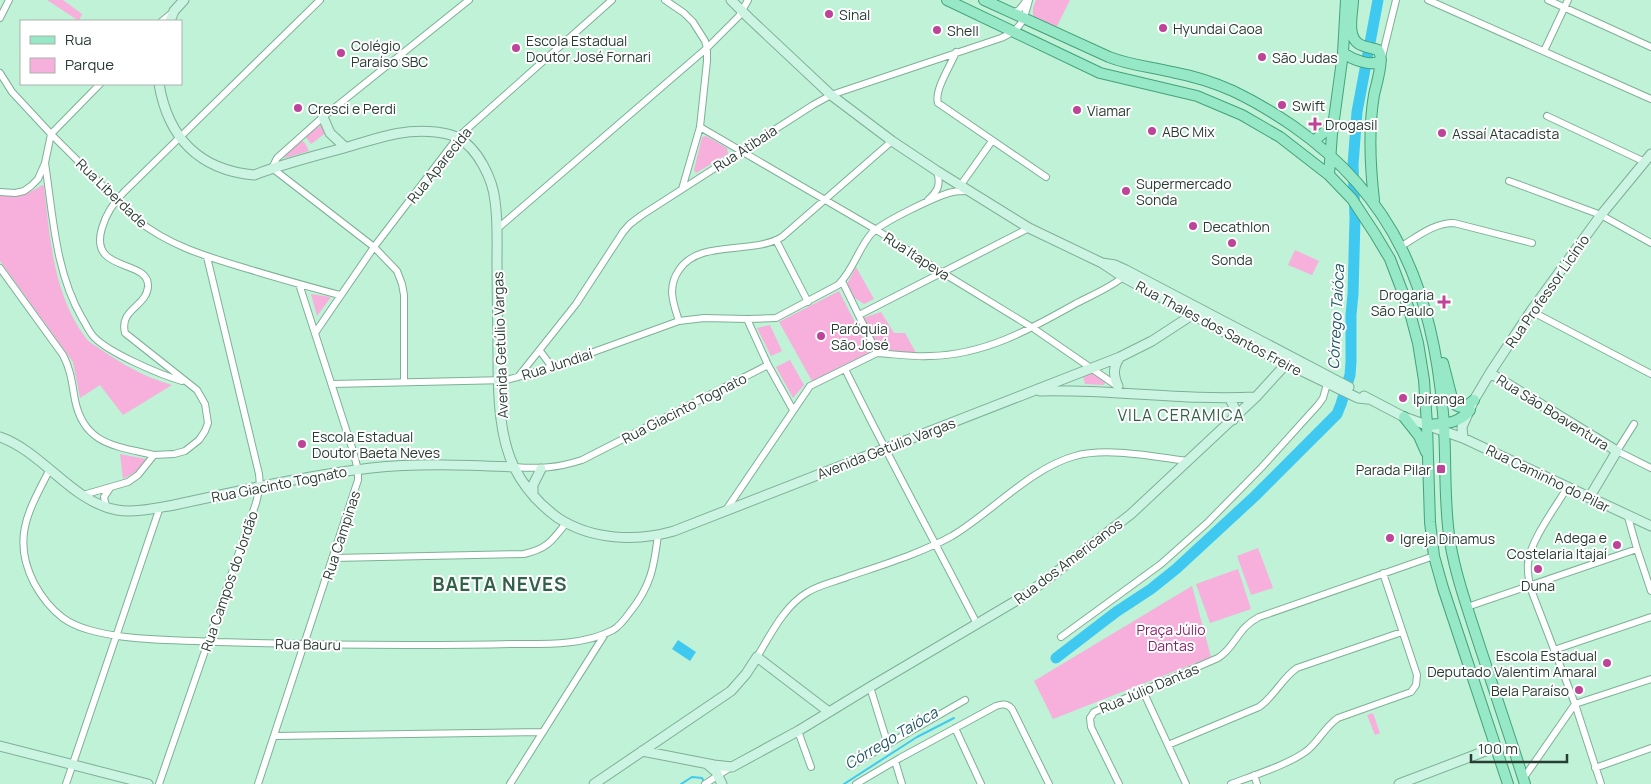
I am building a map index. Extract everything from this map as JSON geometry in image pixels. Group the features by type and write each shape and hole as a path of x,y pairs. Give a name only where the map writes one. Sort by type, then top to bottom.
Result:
{"main road":[{"path":"947,0 1100,73 1196,96 1230,109 1280,137 1329,175 1359,208 1390,259 1409,309 1418,343 1424,380 1430,522 1434,556 1508,784"},
{"path":"984,0 1115,60 1196,77 1233,91 1268,110 1314,141 1330,154 1374,201 1400,247 1418,285 1427,312 1438,364 1444,427 1447,520 1456,569 1523,782"},
{"path":"1329,175 1334,118 1343,53 1346,0"},
{"path":"1354,0 1352,35 1355,41 1378,54"},
{"path":"1343,53 1358,60 1376,64 1378,54"},
{"path":"1374,201 1370,164 1370,126 1378,54"},
{"path":"1314,141 1328,129 1334,118"},
{"path":"1433,337 1442,360 1453,402 1456,406 1462,408 1474,400"},
{"path":"1427,425 1444,427 1460,420 1470,410"},
{"path":"1404,417 1419,436 1428,460"}],"street":[{"path":"0,18 9,0"},
{"path":"163,20 184,0"},
{"path":"0,268 63,356 68,365 80,416 85,426 93,435 115,446 154,455 174,454 185,451 193,446 205,431 208,417 206,404 197,390 125,333 124,323 126,316 145,295 148,288 147,282 142,274 106,256 100,246 100,237 107,215 117,199 320,0"},
{"path":"272,168 277,158 323,117 469,0"},
{"name":"Rua Aparecida","path":"315,333 374,247 458,138 612,0"},
{"path":"665,0 684,13 693,22 705,41 707,48 700,127 682,189"},
{"name":"Rua Thales dos Santos Freire","path":"731,0 831,95 937,172 1029,228 1102,263 1115,265 1125,274 1192,315 1404,417 1427,425"},
{"path":"497,229 707,48 743,12 748,0"},
{"path":"1014,32 1024,19 1028,0"},
{"path":"1012,13 1019,10 1028,0"},
{"path":"1378,54 1388,33 1396,0"},
{"path":"1428,0 1651,99"},
{"path":"1548,0 1651,47"},
{"path":"1544,51 1568,0"},
{"path":"170,20 174,11"},
{"name":"Rua Atibaia","path":"518,378 576,304 623,232 642,215 831,95 1002,38 1014,32"},
{"path":"956,52 938,91 937,100 942,106 1046,177"},
{"name":"Rua Liberdade","path":"0,73 12,92 51,134 136,220 150,231 183,248 207,257 340,295"},
{"path":"0,192 15,194 24,191 38,179 45,163 51,134 99,85"},
{"path":"159,85 169,118 186,146 222,169 229,171 254,175 272,168 402,131 424,131 458,138"},
{"path":"1547,116 1645,162"},
{"path":"323,117 330,133 345,147"},
{"name":"Rua Itapeva","path":"700,127 875,229 1033,328 1130,394"},
{"name":"Avenida Getúlio Vargas","path":"458,138 480,160 490,180 495,200 500,411 505,438 514,467 532,494 546,509 566,523 594,534 638,538 674,531 1120,357 1152,341 1192,315"},
{"path":"678,321 671,288 676,274 685,262 700,254 764,245 776,240 794,228 892,141"},
{"path":"877,353 842,281 875,229 926,203 964,188 992,141"},
{"name":"Rua Professor Licínio","path":"1463,438 1462,426 1474,400 1531,311 1601,215 1651,154"},
{"path":"45,163 62,267 71,296 93,336 99,342 129,359 161,374 186,382"},
{"path":"272,168 374,247 397,272 404,296 404,382"},
{"path":"926,203 939,187 937,172"},
{"path":"1509,181 1601,215 1651,243"},
{"path":"1400,247 1436,225 1444,223 1454,223 1532,243"},
{"path":"859,315 1029,228"},
{"path":"776,240 808,302"},
{"name":"Rua Campos do Jordão","path":"159,784 256,504 260,486 259,474 207,257"},
{"path":"726,510 810,386 877,353 930,356 976,350 1004,341 1033,328 1125,274"},
{"name":"Rua Thales dos Santos Freire","path":"1125,274 1209,314 1327,384 1343,388"},
{"name":"Rua Jundiaí","path":"332,384 498,381 518,378 678,321 704,318 776,318 808,302 842,281"},
{"name":"Rua Campinas","path":"258,784 356,489 358,470 299,284"},
{"path":"1531,311 1651,374"},
{"path":"1192,315 1209,314"},
{"path":"746,319 768,365 793,410"},
{"path":"540,351 552,367"},
{"path":"1118,386 1114,369 1120,357"},
{"name":"Rua dos Americanos","path":"732,767 798,731 1019,599 1045,581 1131,514 1233,420 1288,360"},
{"name":"Rua Giacinto Tognato","path":"0,437 19,445 99,506 118,510 132,510 160,507 260,486 358,470 413,465 542,469 563,466 582,460 768,365"},
{"path":"845,369 884,449 936,544 976,624"},
{"name":"Rua São Boaventura","path":"1490,373 1617,451"},
{"path":"1061,638 1160,564 1207,523 1262,467 1318,405 1323,398 1327,384"},
{"path":"1032,391 1072,390 1230,399 1256,397"},
{"path":"1230,399 1234,409 1233,420"},
{"path":"1589,498 1634,424"},
{"name":"Rua Caminho do Pilar","path":"1444,427 1567,488 1651,526"},
{"path":"1617,451 1651,468"},
{"path":"594,784 731,692 746,674 786,611 807,592 936,544 972,523 1036,475 1074,456 1089,453 1119,453 1188,461"},
{"path":"83,495 128,482 138,475 154,455"},
{"name":"Rua Bauru","path":"50,469 29,512 24,531 24,553 30,574 38,591 50,607 64,618 76,625 117,635 304,645 553,643 585,639 605,634 616,628 625,619 646,588 653,569 658,535"},
{"path":"532,494 533,485 542,469"},
{"path":"106,507 104,497 111,487"},
{"path":"1567,488 1530,553 1528,564 1530,586 1575,704 1601,784"},
{"path":"66,784 160,507"},
{"path":"1628,517 1651,591"},
{"path":"333,558 524,554 544,548 566,523"},
{"path":"1467,607 1637,550"},
{"name":"Rua Júlio Dantas","path":"1119,784 1091,727 1090,718 1094,712 1143,692 1223,655 1240,631 1253,620 1434,556"},
{"path":"1231,784 1297,757 1313,745 1329,725 1338,718 1411,692 1416,686 1417,675 1383,573"},
{"path":"1554,650 1651,618"},
{"path":"1168,745 1259,707 1265,703 1287,676 1297,668 1402,632"},
{"path":"510,784 605,634"},
{"path":"757,657 829,712"},
{"path":"1523,782 1575,704 1651,679"},
{"path":"870,687 888,745"},
{"path":"1143,692 1186,784"},
{"path":"850,766 965,700"},
{"path":"856,784 955,728 1003,704 1008,705 1012,709 1049,784"},
{"path":"955,728 981,784"},
{"path":"798,731 811,767"},
{"path":"274,736 544,732"},
{"path":"0,746 148,784"},
{"path":"1403,783 1496,747"},
{"path":"1595,768 1651,748"},
{"path":"642,751 732,767"},
{"path":"895,761 902,784"},
{"path":"707,764 718,774 723,784"},
{"path":"707,783 718,774 732,767"},
{"path":"723,784 732,767"},
{"path":"1254,775 1258,784"}],"green space":[{"path":"47,0 63,0 82,14 79,20"},
{"path":"1036,0 1070,0 1056,28 1037,20 1033,16"},
{"path":"321,125 327,132 311,144 305,136"},
{"path":"706,136 727,148 728,154 696,173 694,170 702,137"},
{"path":"302,141 309,151 285,158 284,156"},
{"path":"42,185 44,186 51,245 60,284 74,320 85,337 108,355 126,365 153,379 172,385 123,415 100,385 80,398 73,362 0,261 0,195 22,194"},
{"path":"1295,250 1319,261 1312,275 1288,265"},
{"path":"856,267 874,299 864,304 852,296 846,286"},
{"path":"839,291 870,352 812,381 779,322"},
{"path":"311,294 331,297 317,316"},
{"path":"881,312 894,333 905,333 916,353 879,350 863,318"},
{"path":"770,325 782,351 771,356 757,328"},
{"path":"790,360 804,385 793,398 776,367"},
{"path":"1089,372 1094,373 1106,382 1103,385 1085,384 1083,376"},
{"path":"120,454 146,459 136,472 123,479"},
{"path":"1258,548 1273,588 1251,595 1237,556"},
{"path":"1238,569 1251,609 1210,623 1196,584"},
{"name":"Praça Júlio Dantas","path":"1192,586 1211,657 1053,719 1034,681"},
{"path":"1373,713 1380,733 1375,735 1367,715"}],"water":[{"path":"678,640 696,652 690,661 672,649"}],"waterway":[{"name":"Córrego Taióca","path":"1056,658 1176,569 1255,496 1337,414 1350,375 1351,362 1355,218 1353,165 1357,112 1378,0"},
{"name":"Córrego Taióca","path":"844,784 917,737 954,718"},
{"name":"Córrego Taióca","path":"681,784 692,777 702,778 704,782"}],"place":[{"name":"Sinal","path":"829,14"},
{"name":"Hyundai Caoa","path":"1163,28"},
{"name":"Shell","path":"937,30"},
{"name":"Escola Estadual Doutor José Fornari","path":"516,48"},
{"name":"Colégio Paraíso SBC","path":"341,53"},
{"name":"São Judas","path":"1262,57"},
{"name":"Swift","path":"1282,105"},
{"name":"Cresci e Perdi","path":"298,108"},
{"name":"Viamar","path":"1077,110"},
{"name":"Drogasil","path":"1315,124"},
{"name":"ABC Mix","path":"1152,131"},
{"name":"Assaí Atacadista","path":"1442,133"},
{"name":"Supermercado Sonda","path":"1126,191"},
{"name":"Decathlon","path":"1193,226"},
{"name":"Sonda","path":"1232,243"},
{"name":"Drogaria São Paulo","path":"1444,302"},
{"name":"Paróquia São José","path":"821,336"},
{"name":"Ipiranga","path":"1403,398"},
{"name":"Escola Estadual Doutor Baeta Neves","path":"302,444"},
{"name":"Parada Pilar","path":"1441,469"},
{"name":"Igreja Dinamus","path":"1390,538"},
{"name":"Adega e Costelaria Itajaí","path":"1617,545"},
{"name":"Duna","path":"1538,569"},
{"name":"Escola Estadual Deputado Valentim Amaral","path":"1607,663"},
{"name":"Bela Paraíso","path":"1579,690"}],"district":[{"name":"VILA CERAMICA","path":"1181,415"},
{"name":"BAETA NEVES","path":"500,584"}]}
